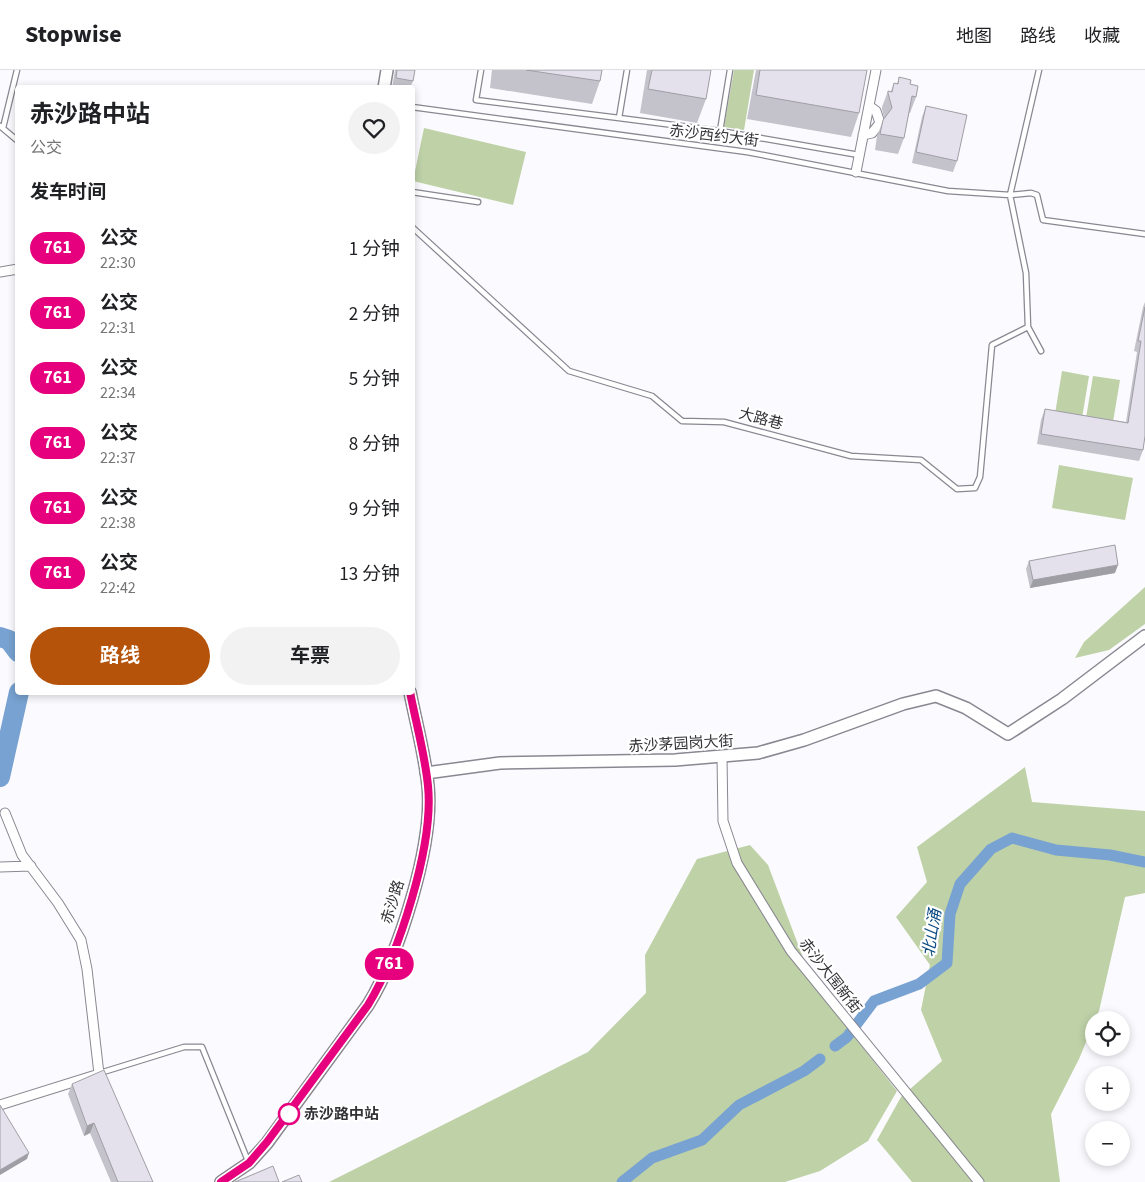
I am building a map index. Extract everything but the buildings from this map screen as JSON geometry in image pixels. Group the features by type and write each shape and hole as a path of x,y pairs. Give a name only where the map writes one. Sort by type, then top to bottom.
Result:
{"street":[{"path":"384,85 387,70"},
{"path":"856,172 876,70"},
{"path":"863,134 872,133 880,123 876,111 869,106"},
{"path":"0,272 15,270"},
{"name":"赤沙茅园岗大街","path":"426,773 500,763 588,763 722,758 779,748 930,697 941,697 951,701 1008,734 1062,699 1145,636"},
{"name":"赤沙路","path":"221,1182 249,1163 267,1142 310,1087 382,982 403,924 426,842 429,814 426,773 411,695"},
{"name":"赤沙大围新街","path":"722,758 723,821 737,862 747,879 791,951 979,1182"},
{"path":"0,1105 99,1074 87,969 81,940 15,843 5,813"},
{"path":"0,867 31,866"}],"lane":[{"path":"15,139 1,127 17,70"},
{"path":"481,70 476,100 720,131 860,155"},
{"path":"619,118 627,70"},
{"path":"720,131 730,70"},
{"path":"1038,70 1010,195 1026,274 1028,327 1041,350"},
{"name":"赤沙西约大街","path":"415,108 748,152 948,191 1010,195 1031,193 1037,195 1043,220 1145,234"},
{"path":"415,192 478,202"},
{"name":"大路巷","path":"415,230 569,371 652,396 682,421 724,422 851,456 921,460 957,489 975,488 980,477 992,345 1028,327"},
{"path":"99,1074 184,1047 202,1047 249,1163"}],"green space":[{"path":"734,70 754,70 744,130 724,127"},
{"path":"424,128 526,152 513,205 415,181 415,171"},
{"path":"1062,371 1089,376 1082,418 1055,414"},
{"path":"1093,376 1120,380 1113,422 1086,418"},
{"path":"1059,465 1133,478 1125,520 1052,508"},
{"path":"1145,587 1145,624 1109,650 1075,658 1084,642"},
{"path":"1025,767 1032,802 1145,811 1145,893 1125,897 1099,1011 1085,1011 1085,1045 1051,1114 1060,1182 912,1182 877,1140 901,1097 942,1061 921,1010 930,965 896,917 927,882 917,847"},
{"path":"750,845 768,865 813,984 897,1091 868,1141 820,1171 785,1182 329,1182 588,1052 646,993 645,955 697,859"}],"waterway":[{"path":"0,637 9,640 15,648"},
{"path":"0,777 18,695"},
{"name":"北山涌","path":"835,1046 847,1037 874,1001 919,984 947,963 950,914 960,884 991,849 1012,838 1056,850 1110,855 1145,862"},
{"name":"北山涌","path":"622,1182 652,1158 702,1140 739,1105 804,1071 820,1059"}],"bus line":[{"name":"761","path":"221,1182 249,1163 310,1087 368,1005 382,982 392,958 421,864 429,814 428,786 411,695"}],"place":[{"name":"赤沙路中站","path":"289,1114"}]}
